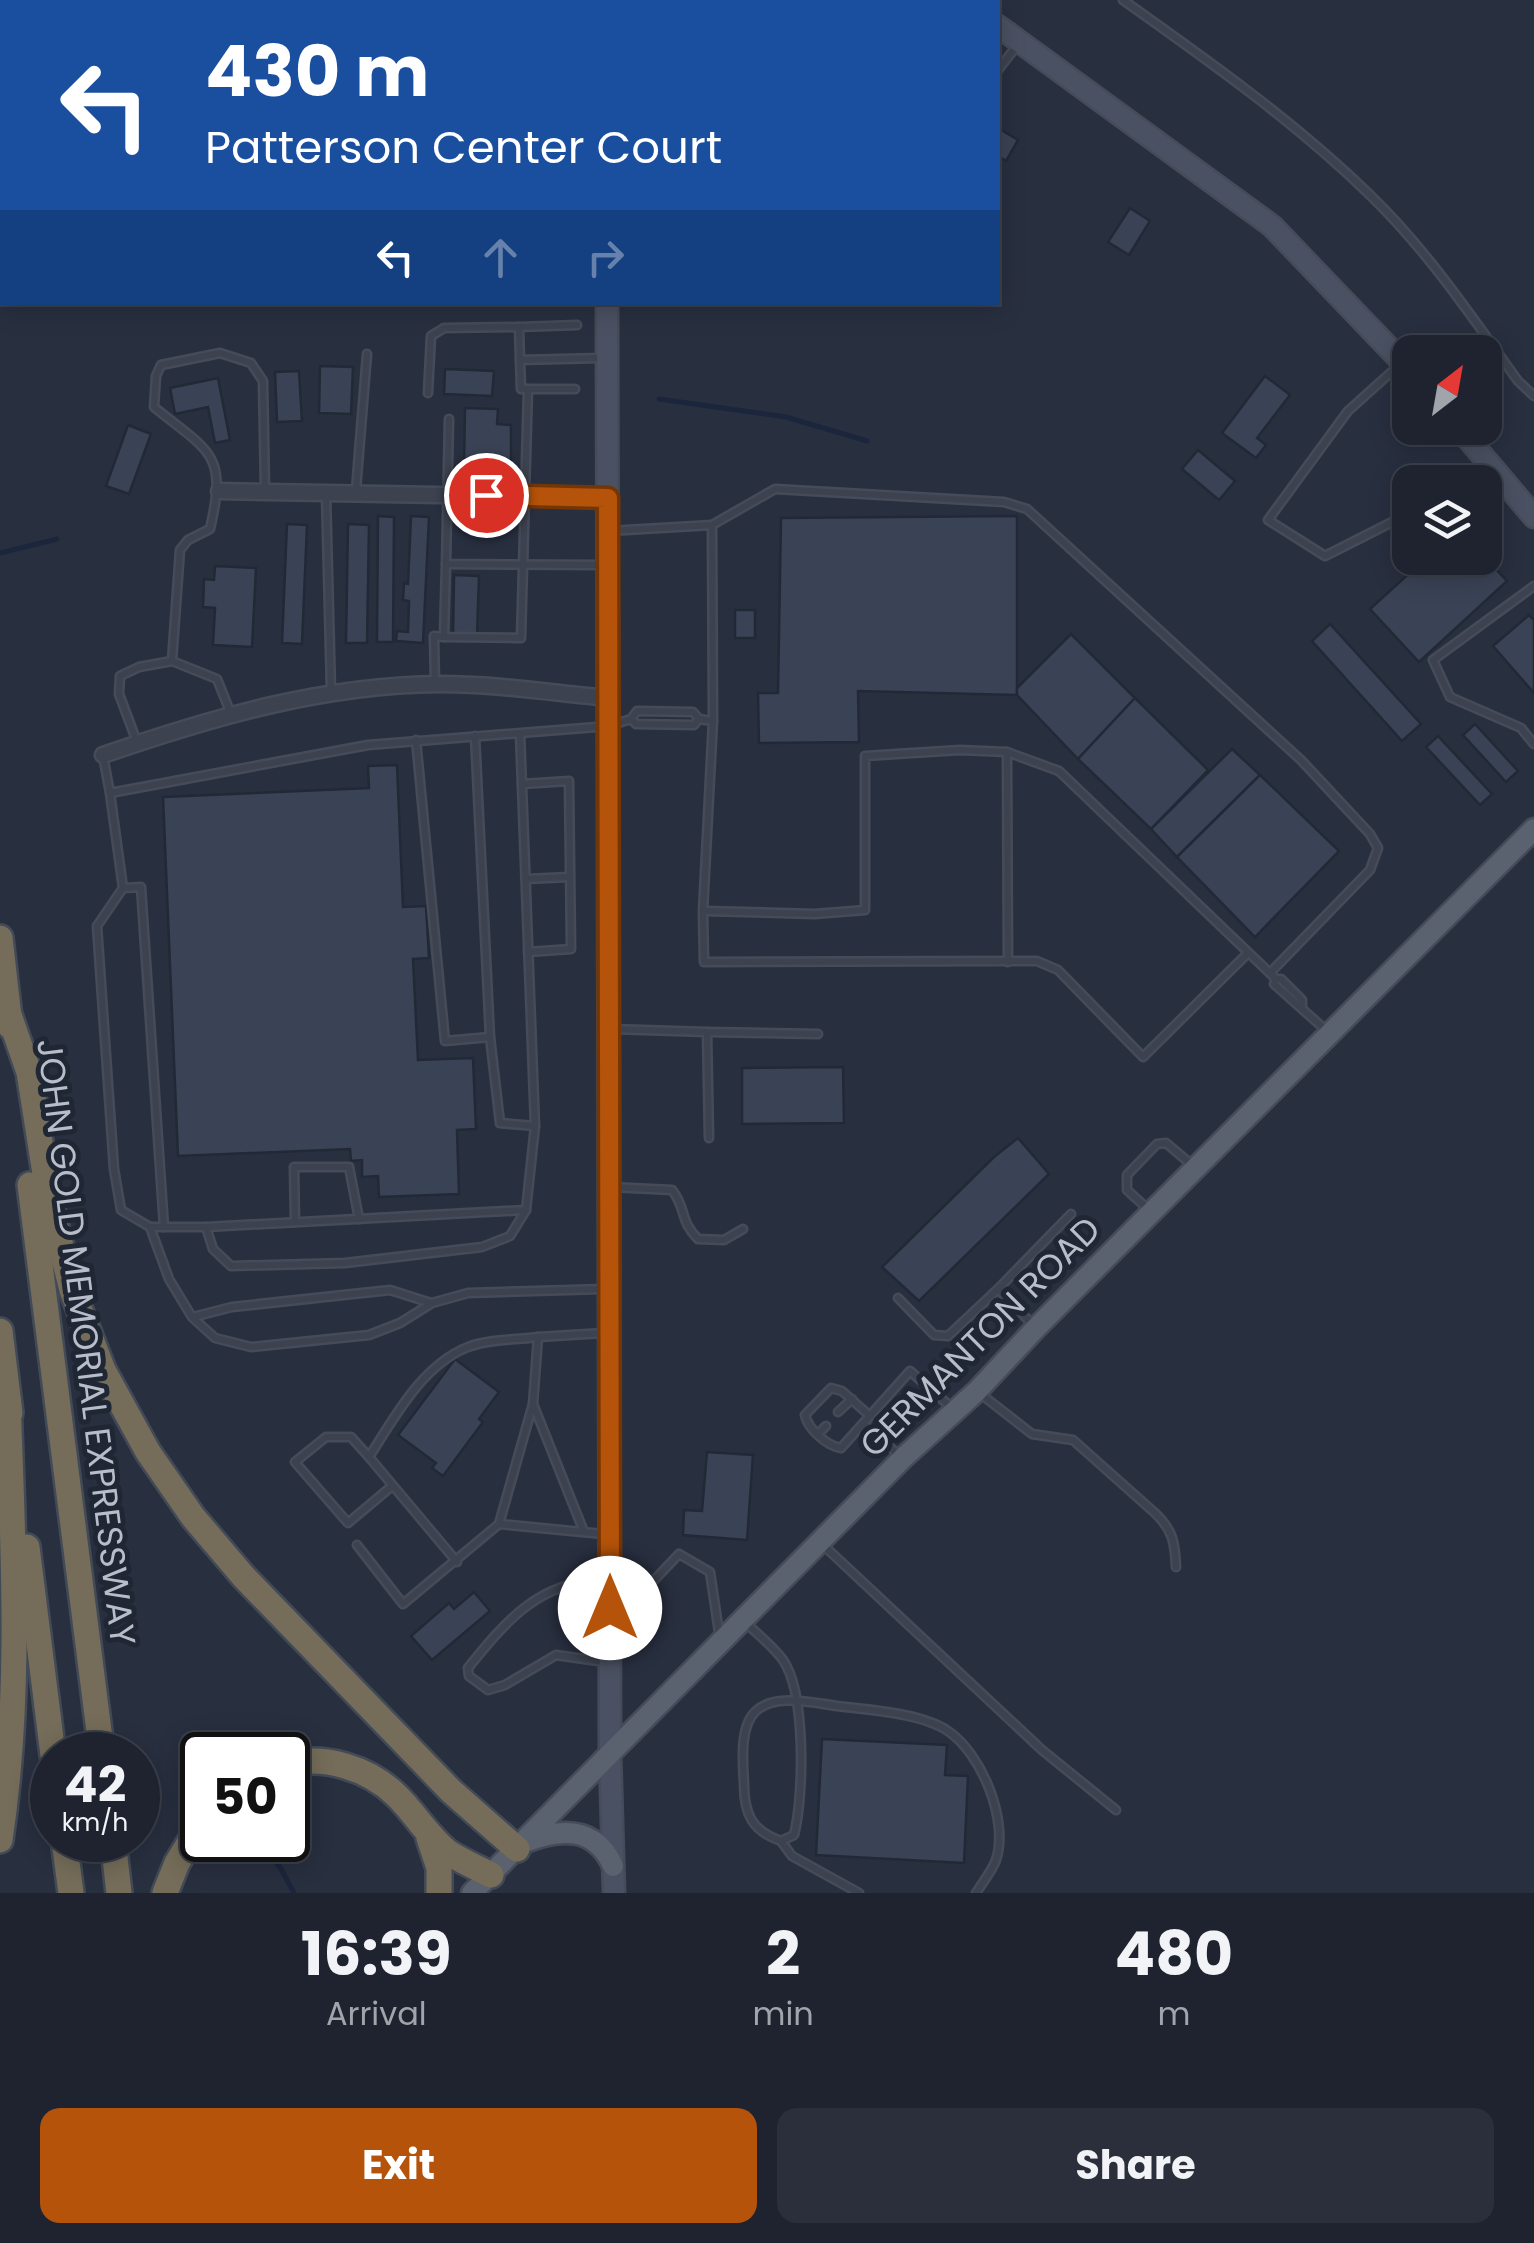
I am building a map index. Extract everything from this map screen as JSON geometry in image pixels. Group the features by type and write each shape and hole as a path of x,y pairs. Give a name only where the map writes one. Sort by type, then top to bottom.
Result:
{"highway":[{"name":"JOHN GOLD MEMORIAL EXPRESSWAY","path":"0,938 99,1732"},
{"path":"8,1012 30,1072 49,1198 72,1290 103,1370 148,1452 193,1518 270,1604 452,1791 520,1846"},
{"path":"0,1332 50,1732"},
{"path":"0,1840 12,1766 14,1632 8,1400"},
{"path":"310,1762 335,1763 367,1774 394,1792 427,1833 481,1884"},
{"path":"427,1833 439,1868 439,1893"},
{"path":"165,1893 180,1858"},
{"path":"66,1862 70,1893"},
{"path":"116,1862 120,1893"}],"main road":[{"path":"1000,27 1272,226 1392,351"},
{"path":"607,305 608,1333 614,1893"},
{"path":"1474,445 1491,465"},
{"path":"1502,478 1534,517"},
{"name":"GERMANTON ROAD","path":"481,1884 1534,829"},
{"path":"520,1846 542,1836 574,1831 600,1844 613,1866"}],"street":[{"path":"219,491 608,498"},
{"path":"103,755 231,714 331,692 435,684 609,698"}],"lane":[{"path":"1123,0 1250,91 1370,195 1430,260 1518,381 1534,396"},
{"path":"1000,67 1020,42"},
{"path":"428,393 431,336 444,328 577,326"},
{"path":"519,327 521,389 575,389"},
{"path":"172,660 180,550 188,540 210,529 219,491 214,462 208,454 154,408 156,376 162,365 220,353 251,363 263,380 265,490"},
{"path":"356,492 367,354"},
{"path":"520,360 607,358"},
{"path":"1392,377 1348,411 1268,520 1325,556 1392,522"},
{"path":"435,684 434,636 521,638 528,389"},
{"path":"444,637 449,420"},
{"path":"608,532 712,524 775,489 1004,502 1027,509 1301,760 1370,834 1378,848 1370,870 1273,976"},
{"path":"326,491 331,692"},
{"path":"712,524 713,720 704,962 1038,962 1058,970 1144,1058 1248,952"},
{"path":"446,564 608,565"},
{"path":"1534,586 1433,660 1450,696 1521,728 1534,744"},
{"path":"138,743 119,694 120,676 139,666 172,660 217,679 231,714"},
{"path":"110,793 368,745 609,726 631,719 637,711 693,712 699,719 713,720"},
{"path":"631,719 636,724 694,725 699,719"},
{"path":"206,1227 213,1249 231,1266 345,1263 495,1244 510,1236 526,1210 534,1126 520,734"},
{"path":"475,736 490,1036 500,1124 534,1126"},
{"path":"416,740 444,1041 490,1036"},
{"path":"703,912 815,914 865,910 865,756 960,750 1007,752 1059,770 1273,976 1283,980 1329,1032"},
{"path":"1007,752 1008,962"},
{"path":"103,755 122,888 97,926 120,1210 150,1226 206,1227 526,1210"},
{"path":"522,784 568,781 571,949 528,952"},
{"path":"526,879 569,877"},
{"path":"122,888 142,887 164,1226"},
{"path":"609,1029 818,1034"},
{"path":"706,1032 708,1138"},
{"path":"1150,1212 1127,1190 1126,1182 1127,1175 1157,1144 1166,1143 1174,1148 1195,1168"},
{"path":"294,1222 294,1167 348,1167 358,1219"},
{"path":"610,1187 672,1190 681,1201 684,1224 698,1239 724,1240 743,1229"},
{"path":"898,1298 934,1336 948,1336 1070,1214"},
{"path":"150,1226 169,1279 192,1317 216,1338 251,1348 369,1335 400,1323 432,1303 468,1294 610,1289"},
{"path":"998,1289 1036,1328"},
{"path":"192,1317 232,1307 390,1290 432,1303"},
{"path":"369,1457 400,1409 436,1366 469,1346 608,1333"},
{"path":"357,1545 403,1604 499,1524 533,1404 538,1337"},
{"path":"870,1416 852,1398 831,1388 805,1414 807,1424 834,1448 841,1448 864,1424 910,1371 955,1411"},
{"path":"882,1440 930,1390"},
{"path":"977,1391 1032,1434 1073,1440 1142,1500 1168,1525 1175,1539 1176,1567"},
{"path":"838,1412 852,1398"},
{"path":"533,1404 584,1532"},
{"path":"864,1424 903,1458"},
{"path":"818,1434 826,1426"},
{"path":"393,1486 348,1523 295,1462 326,1438 351,1437 369,1457 457,1562"},
{"path":"499,1524 610,1535"},
{"path":"821,1542 1042,1750 1116,1810"},
{"path":"610,1608 642,1594 679,1554 710,1572 720,1643"},
{"path":"610,1580 583,1580 538,1595 468,1668 469,1676 488,1690 505,1686 556,1655 610,1663"},
{"path":"743,1620 784,1660 799,1701 799,1814 794,1835 780,1841"},
{"path":"859,1893 792,1856 780,1841 763,1835 750,1824 743,1788 746,1727 752,1714 765,1704 799,1701 911,1717 948,1731 974,1758 1000,1822 996,1860 976,1893"}],"building":[{"path":"1000,129 1018,140 1006,161 1000,157"},
{"path":"1130,208 1150,221 1129,255 1108,242"},
{"path":"320,366 353,367 351,414 319,413"},
{"path":"445,369 494,371 492,396 444,394"},
{"path":"299,371 302,421 277,422 275,372"},
{"path":"1265,376 1290,395 1257,438 1266,445 1256,458 1222,433"},
{"path":"218,378 230,440 215,443 208,407 175,414 170,388"},
{"path":"465,408 498,409 497,424 511,425 511,466 464,465"},
{"path":"128,425 151,434 129,494 106,486"},
{"path":"1198,450 1235,481 1219,500 1182,469"},
{"path":"378,516 394,517 393,642 377,642"},
{"path":"411,516 429,517 423,643 396,641 397,631 408,632 409,601 403,600 404,583 408,584"},
{"path":"1017,516 1017,695 858,691 859,742 759,743 758,693 778,693 781,518"},
{"path":"287,524 307,525 302,644 282,643"},
{"path":"348,524 369,525 367,643 346,643"},
{"path":"215,566 256,568 252,647 213,645 215,608 203,607 204,579 214,580"},
{"path":"454,575 479,576 477,636 453,635"},
{"path":"1407,575 1501,575 1507,581 1419,662 1370,609"},
{"path":"735,610 755,610 755,638 735,638"},
{"path":"1529,615 1534,620 1534,693 1493,646"},
{"path":"1330,624 1421,724 1402,741 1312,641"},
{"path":"1071,634 1135,698 1078,759 1017,695 1017,688"},
{"path":"1135,698 1208,770 1151,829 1078,759"},
{"path":"1475,724 1518,771 1506,782 1463,735"},
{"path":"1438,736 1492,794 1480,805 1426,747"},
{"path":"1232,749 1260,775 1177,857 1151,829"},
{"path":"397,765 403,907 426,906 429,958 413,959 418,1060 473,1058 476,1129 457,1130 459,1194 379,1197 378,1176 362,1177 362,1160 351,1161 350,1149 178,1156 163,797 369,788 368,766"},
{"path":"1260,775 1339,851 1255,937 1177,857"},
{"path":"843,1067 844,1123 742,1124 742,1068"},
{"path":"1018,1138 1049,1174 919,1301 882,1267"},
{"path":"455,1359 499,1392 479,1419 483,1422 443,1476 432,1468 436,1463 398,1435"},
{"path":"707,1452 753,1455 747,1540 683,1535 684,1510 702,1511"},
{"path":"474,1592 490,1611 432,1660 411,1636 449,1603 454,1609"},
{"path":"822,1739 947,1745 945,1775 968,1776 964,1863 816,1855"}],"waterway":[{"path":"659,399 786,417 867,441"},
{"path":"0,553 57,539"},
{"path":"276,1862 294,1893"}],"route":[{"path":"486,495 608,498 610,1608"}]}
